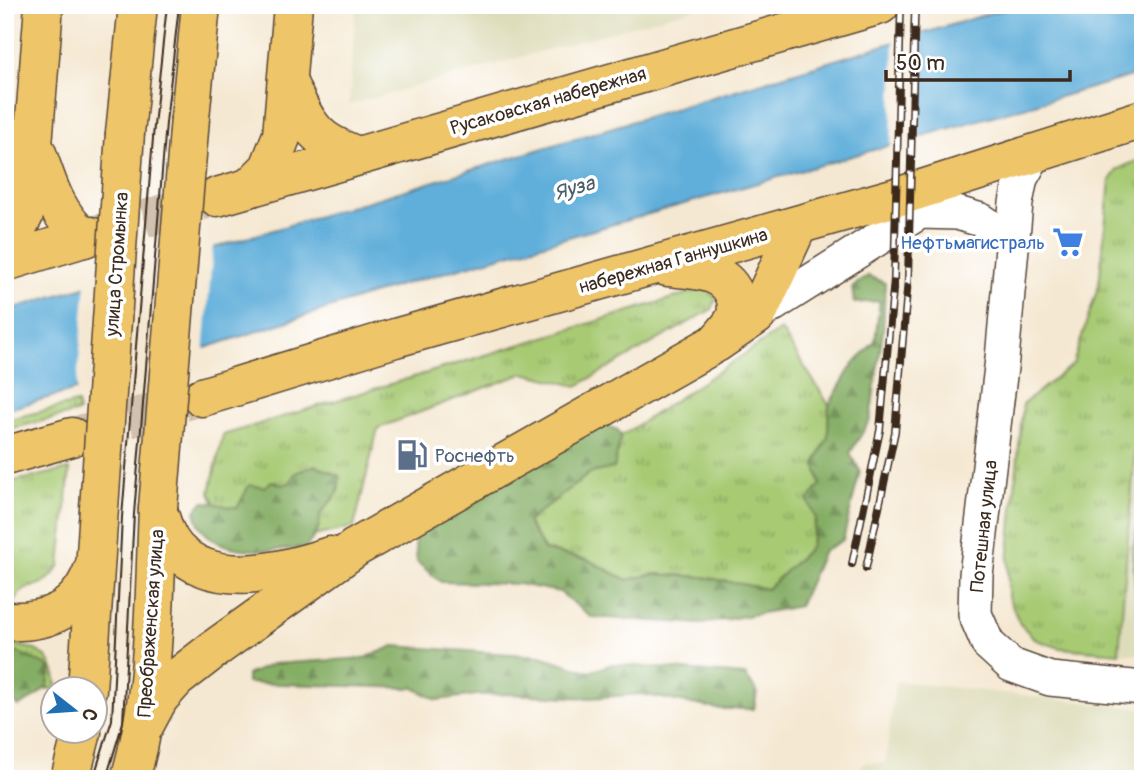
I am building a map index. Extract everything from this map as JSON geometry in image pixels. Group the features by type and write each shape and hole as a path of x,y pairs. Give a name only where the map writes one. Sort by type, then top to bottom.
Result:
{"main road":[{"path":"5,250 24,215 29,197 44,5"},
{"name":"улица Стромынка","path":"95,565 125,133 138,5"},
{"path":"201,5 158,508 164,531 174,548 189,561 238,574 264,572 313,562 355,548"},
{"path":"293,5 288,80 297,102 317,134 357,156"},
{"name":"Русаковская набережная","path":"288,80 282,135 269,168 233,193 880,5"},
{"name":"набережная Ганнушкина","path":"202,397 395,338 937,184 1143,119"},
{"path":"5,262 87,237 70,227 52,198 33,142"},
{"path":"144,726 159,698 176,679 216,647 355,548 716,343 757,315 798,225"},
{"path":"658,265 706,272 724,278 733,290 737,304 734,319 716,343"},
{"path":"5,456 72,436"},
{"name":"Преображенская улица","path":"130,779 144,726 153,628 158,508"},
{"path":"14,621 55,615 72,604 88,586 95,565"},
{"path":"88,676 95,565"},
{"path":"14,621 52,634 66,644 80,663 84,676"},
{"path":"69,779 78,746"}],"street":[{"name":"Потешная улица","path":"1037,152 1021,178 1012,240 1002,359 976,575 975,614 988,644 1012,665 1049,679 1143,688"},
{"path":"937,184 973,196 991,208 1012,240"},
{"path":"757,315 920,212 957,213 981,220 1012,240"}],"shaded area":[{"path":"5,5 14,5 5,103"},
{"path":"356,5 707,5 349,105"},
{"path":"1143,346 1143,655 1120,653"},
{"path":"896,681 1143,709 1143,779 854,779 857,769 866,762 885,763"}],"green space":[{"path":"1143,158 1143,346 1119,653 1060,648 1036,640 1020,624 1008,597 1008,562 1023,404 1073,364 1099,284 1110,180 1118,169"},
{"path":"868,276 885,283 883,331 870,420 850,453 860,471 843,540 823,551 799,606 702,624 591,617 560,592 518,584 441,582 417,562 414,534 600,423 618,430 621,436 614,468 590,473 527,522 544,550 588,560 627,580 653,574 703,577 767,589 810,548 816,519 808,501 821,484 815,464 828,437 829,405 851,367 875,341 880,301 854,303 852,287"},
{"path":"706,288 716,299 712,309 577,386 524,373 378,428 354,527 296,540 221,519 210,492 223,435"},
{"path":"781,330 829,405 828,437 816,464 821,484 810,548 767,589 703,577 654,574 627,580 588,560 545,550 527,522 590,473 614,468 621,436"},
{"path":"77,403 79,412 5,430 5,420"},
{"path":"315,465 340,476 338,493 320,514 317,532 305,548 240,549 211,538 201,527 195,511 203,502 238,507 249,485 264,487 272,481 282,485 290,483 295,473"},
{"path":"70,469 60,565 47,580 23,591 13,604 5,604 5,483"},
{"path":"1143,500 1143,623 1138,615 1132,551"},
{"path":"5,644 35,650 53,667 56,676 38,676 38,689 5,688"},
{"path":"394,646 541,656 590,672 612,664 745,675 757,692 754,709 718,709 641,694 590,698 477,695 437,700 414,688 247,683 247,675 272,664 365,658"},
{"path":"5,652 19,653 50,667 49,676 38,676 38,694 19,706 9,700 12,693 9,681 5,679"}],"water":[{"name":"Яуза","path":"1017,5 1143,5 1143,73 397,286 5,410 5,311"}],"pier":[{"path":"922,30 919,141 891,149 894,39"},
{"path":"213,245 204,353 76,394 86,283"}],"tunnel":[{"path":"90,236 212,198"},
{"path":"74,436 197,398"}],"tram line":[{"path":"93,779 112,720 122,517 154,126 167,5"},
{"path":"106,779 123,722 134,514 166,123 179,5"}],"railway":[{"path":"852,564 880,430 894,279 901,5"},
{"path":"866,568 895,432 908,279 915,5"}],"place":[{"name":"Нефтьмагистраль","path":"1068,242"},
{"name":"Роснефть","path":"412,455"}]}
